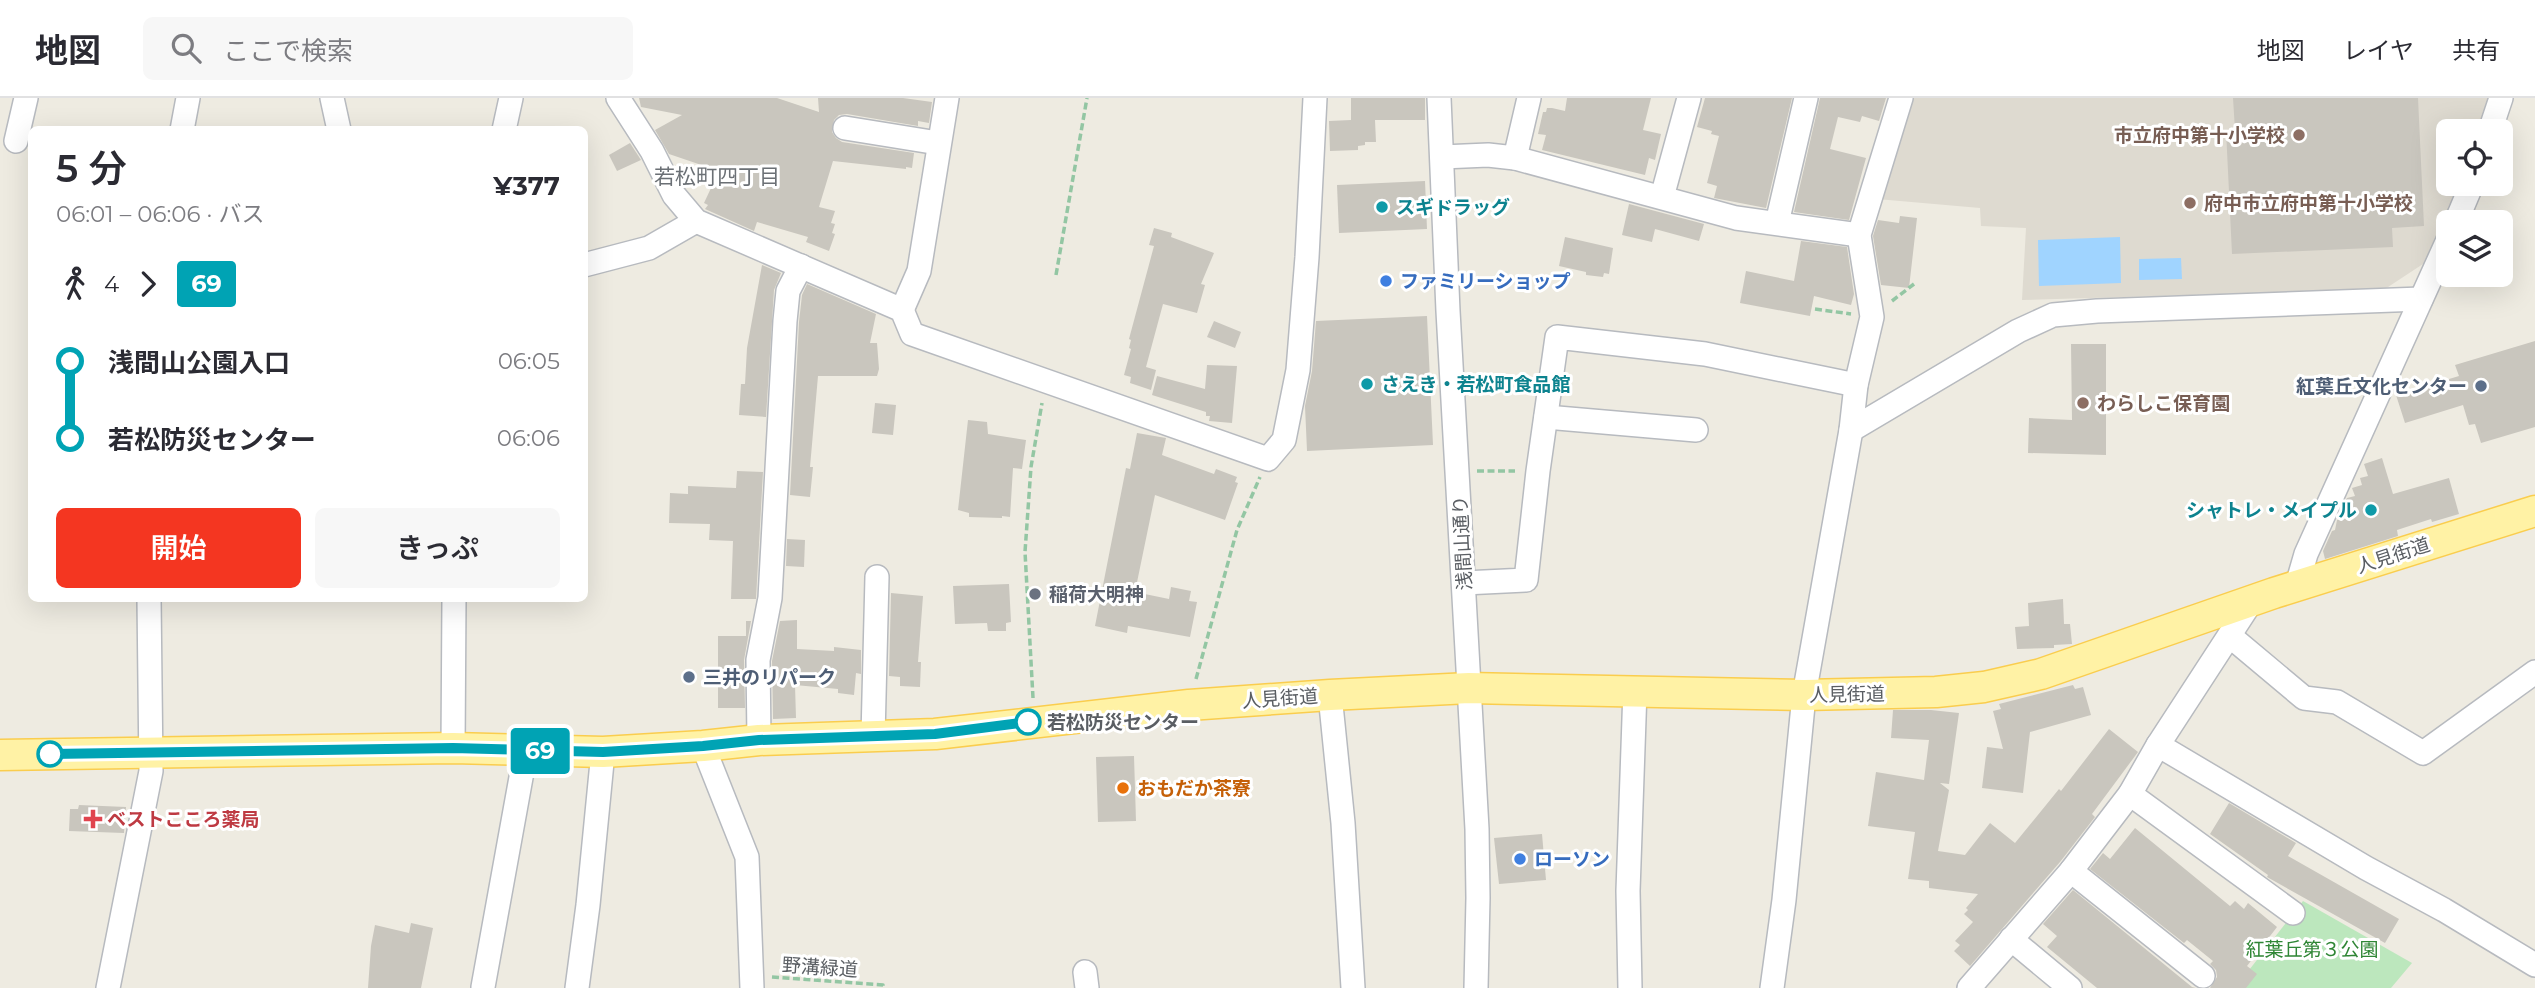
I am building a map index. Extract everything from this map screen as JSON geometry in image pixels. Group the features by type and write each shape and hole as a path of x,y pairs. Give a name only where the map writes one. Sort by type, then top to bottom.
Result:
{"main road":[{"name":"人見街道","path":"0,755 453,748 603,752 759,740 935,734 1189,705 1469,688 1804,695 1936,692 1984,687 2041,674 2297,585 2535,511"}],"street":[{"path":"16,141 26,98"},
{"path":"332,98 338,126"},
{"path":"505,126 511,98"},
{"path":"618,98 652,152 674,195 696,221 902,310 912,334 1268,459 1284,440 1298,370 1315,98"},
{"path":"902,310 919,271 947,98"},
{"name":"浅間山通り","path":"1439,98 1478,898 1476,988"},
{"path":"1515,158 1529,98"},
{"path":"1662,197 1689,98"},
{"path":"1777,223 1806,98"},
{"path":"1772,988 1784,901 1804,695 1851,430 1856,386 1872,317 1860,235 1901,98"},
{"path":"2494,119 2501,98"},
{"path":"845,128 938,143"},
{"path":"1442,157 1488,155 1515,158 1736,218 1860,235"},
{"path":"588,264 649,248 696,221"},
{"path":"759,740 758,660 770,598 785,321 788,291 801,266"},
{"path":"2297,585 2306,554 2436,266"},
{"path":"1851,430 2018,331 2053,315 2421,299"},
{"path":"1464,583 1526,580 1557,337 1705,354 1856,386"},
{"path":"1546,417 1696,430"},
{"path":"873,736 877,577"},
{"path":"107,988 151,771 149,602"},
{"path":"453,748 454,602"},
{"path":"1969,988 2071,870 2130,794 2158,744 2251,602"},
{"path":"2230,636 2304,698 2337,702 2423,753 2535,671"},
{"path":"1630,988 1628,891 1634,690"},
{"path":"1329,695 1342,823 1353,988"},
{"path":"2158,744 2366,869 2444,910 2535,965"},
{"path":"703,746 747,857 753,982"},
{"path":"483,987 526,750"},
{"path":"577,988 589,905 603,752"},
{"path":"2130,794 2293,913"},
{"path":"2071,870 2203,976"},
{"path":"2011,939 2070,988"}],"path":[{"path":"1056,275 1087,98"},
{"path":"1815,309 1872,317"},
{"path":"1034,721 1025,552 1031,467 1046,381"},
{"path":"1189,705 1237,530 1268,459"},
{"path":"1458,470 1538,471"},
{"name":"野溝緑道","path":"753,982 883,985 883,988"}],"shaded area":[{"name":"府中市立府中第十小学校","path":"1909,98 2490,98 2482,119 2436,119 2436,196 2455,196 2449,210 2436,210 2436,239 2426,262 2385,289 2022,300 2026,228 1981,226 1980,208 1877,199"}],"green space":[{"name":"紅葉丘第３公園","path":"2303,901 2412,963 2391,988 2235,988"}],"water":[{"path":"2120,237 2121,283 2039,286 2038,240"},
{"path":"2181,258 2182,279 2139,280 2139,259"}],"building":[{"path":"639,98 777,98 819,112 818,98 903,98 932,102 929,123 918,121 918,126 847,114 839,115 834,120 832,132 842,142 914,153 912,168 906,169 833,161 819,207 835,211 831,223 835,224 832,233 835,234 829,251 806,242 808,237 757,222 754,231 705,209 708,205 704,203 719,171 669,154 655,130 682,115 641,107"},
{"path":"1351,98 1425,98 1425,120 1375,120 1376,142 1365,142 1365,145 1358,146 1358,150 1330,151 1329,121 1351,120"},
{"path":"1567,98 1651,98 1643,130 1661,134 1655,160 1649,158 1645,175 1542,150 1546,135 1538,134 1543,112 1546,112 1547,108 1565,111"},
{"path":"1705,98 1792,98 1766,208 1714,198 1717,186 1707,183 1719,136 1697,127"},
{"path":"1820,98 1886,98 1879,121 1862,116 1860,122 1838,117 1830,149 1866,158 1849,220 1794,212"},
{"path":"2233,98 2418,98 2424,226 2392,228 2393,247 2232,254 2226,130 2235,130"},
{"path":"630,143 641,160 617,171 609,155"},
{"name":"スギドラッグ","path":"1425,181 1427,229 1339,233 1337,185"},
{"path":"1629,204 1704,224 1699,241 1655,229 1652,242 1622,235"},
{"path":"1900,216 1917,218 1909,288 1881,285 1873,236 1878,220 1899,223"},
{"path":"1154,228 1172,233 1171,237 1214,253 1201,284 1205,285 1197,313 1163,304 1146,367 1156,370 1151,390 1130,383 1131,377 1124,375 1131,349 1129,339 1154,246 1149,245"},
{"path":"1565,237 1613,248 1609,274 1604,273 1603,277 1586,275 1586,272 1559,266"},
{"path":"1801,241 1847,247 1854,294 1851,305 1814,296 1810,316 1740,303 1746,271 1794,281"},
{"path":"762,265 781,273 774,290 766,417 739,415 741,384 745,384 747,348"},
{"path":"807,284 876,314 870,343 877,343 879,369 877,376 818,376 810,497 790,495 799,322 802,295"},
{"name":"さえき・若松町食品館","path":"1427,316 1433,445 1307,451 1305,406 1312,371 1316,321"},
{"path":"1214,321 1241,332 1235,348 1207,337"},
{"name":"紅葉丘文化センター","path":"2535,341 2535,427 2481,443 2475,424 2469,425 2463,405 2405,423 2396,395 2459,376 2455,365"},
{"name":"わらしこ保育園","path":"2071,344 2106,344 2106,455 2028,453 2029,418 2072,420"},
{"path":"1207,365 1237,366 1232,423 1209,421 1210,416 1206,416 1206,412 1152,395 1157,376 1205,389"},
{"path":"875,403 896,405 893,435 872,433"},
{"path":"968,420 987,422 988,434 1026,440 1022,469 1013,468 1010,517 969,517 969,513 958,510"},
{"path":"1137,433 1166,438 1162,455 1214,474 1216,469 1237,477 1235,482 1238,483 1225,520 1155,495 1135,592 1169,599 1171,587 1191,591 1189,601 1197,602 1190,637 1128,626 1127,633 1095,626 1126,468 1130,469"},
{"name":"シャトレ・メイプル","path":"2382,458 2393,494 2449,478 2459,514 2432,522 2431,519 2397,530 2398,536 2325,559 2323,551 2332,531 2335,530 2337,520 2342,519 2341,511 2346,509 2344,503 2347,498 2355,496 2352,488 2362,485 2360,478 2368,476 2364,464"},
{"path":"737,471 763,472 756,599 731,599 733,541 709,540 710,524 669,523 670,493 688,494 688,486 736,488"},
{"path":"787,539 805,540 804,567 786,566"},
{"path":"1009,584 1011,622 1006,623 1006,631 988,631 987,623 955,624 953,586"},
{"path":"891,593 923,596 918,662 921,662 920,687 900,686 900,677 889,676"},
{"path":"2063,599 2064,624 2070,624 2072,644 2054,645 2054,648 2017,649 2015,627 2029,626 2028,603"},
{"path":"797,620 797,649 834,651 834,647 861,650 861,674 856,673 854,695 838,693 838,689 795,685 796,718 773,719 772,661 780,621"},
{"path":"746,621 751,621 744,660 745,708 718,708 718,636 746,636"},
{"path":"2073,685 2075,689 2083,687 2091,715 2030,732 2023,793 1982,788 1987,747 2003,749 1993,711 2001,709 1999,704"},
{"path":"1893,710 1959,713 1949,784 1940,783 1949,790 1938,851 1965,855 1990,823 2015,843 2059,789 2061,791 2109,729 2138,752 2092,814 2095,817 2060,862 1970,966 1954,951 1960,945 1955,941 1973,922 1964,914 1978,894 1929,888 1929,881 1908,879 1915,832 1868,826 1876,772 1924,780 1929,740 1891,738"},
{"path":"1134,756 1136,821 1098,822 1096,757"},
{"path":"2229,803 2296,843 2288,856 2399,919 2385,943 2267,877 2268,875 2210,834"},
{"path":"79,805 126,807 124,833 69,831 70,809 78,809"},
{"path":"2135,828 2230,906 2235,901 2244,909 2248,903 2277,927 2247,966 2257,974 2246,988 2210,988 2217,977 2216,970 2210,964 2213,961 2187,940 2184,943 2090,869 2103,853 2110,859"},
{"name":"ローソン","path":"1542,834 1546,880 1499,884 1494,838"},
{"path":"2073,890 2196,988 2097,988 2047,947 2057,936 2043,924"},
{"path":"411,923 433,928 421,988 368,988 375,925 409,933"}],"bus line":[{"name":"69","path":"50,754 453,748 603,752 759,740 935,734 1028,722"}],"place":[{"name":"市立府中第十小学校","path":"2299,135"},
{"name":"府中市立府中第十小学校","path":"2190,203"},
{"name":"スギドラッグ","path":"1382,207"},
{"name":"ファミリーショップ","path":"1386,281"},
{"name":"さえき・若松町食品館","path":"1367,384"},
{"name":"紅葉丘文化センター","path":"2481,386"},
{"name":"わらしこ保育園","path":"2083,403"},
{"name":"シャトレ・メイプル","path":"2371,510"},
{"name":"稲荷大明神","path":"1035,594"},
{"name":"三井のリパーク","path":"689,677"},
{"name":"若松防災センター","path":"1028,722"},
{"name":"おもだか茶寮","path":"1123,788"},
{"name":"ベストこころ薬局","path":"93,819"},
{"name":"ローソン","path":"1520,859"}],"district":[{"name":"若松町四丁目","path":"717,177"}]}
